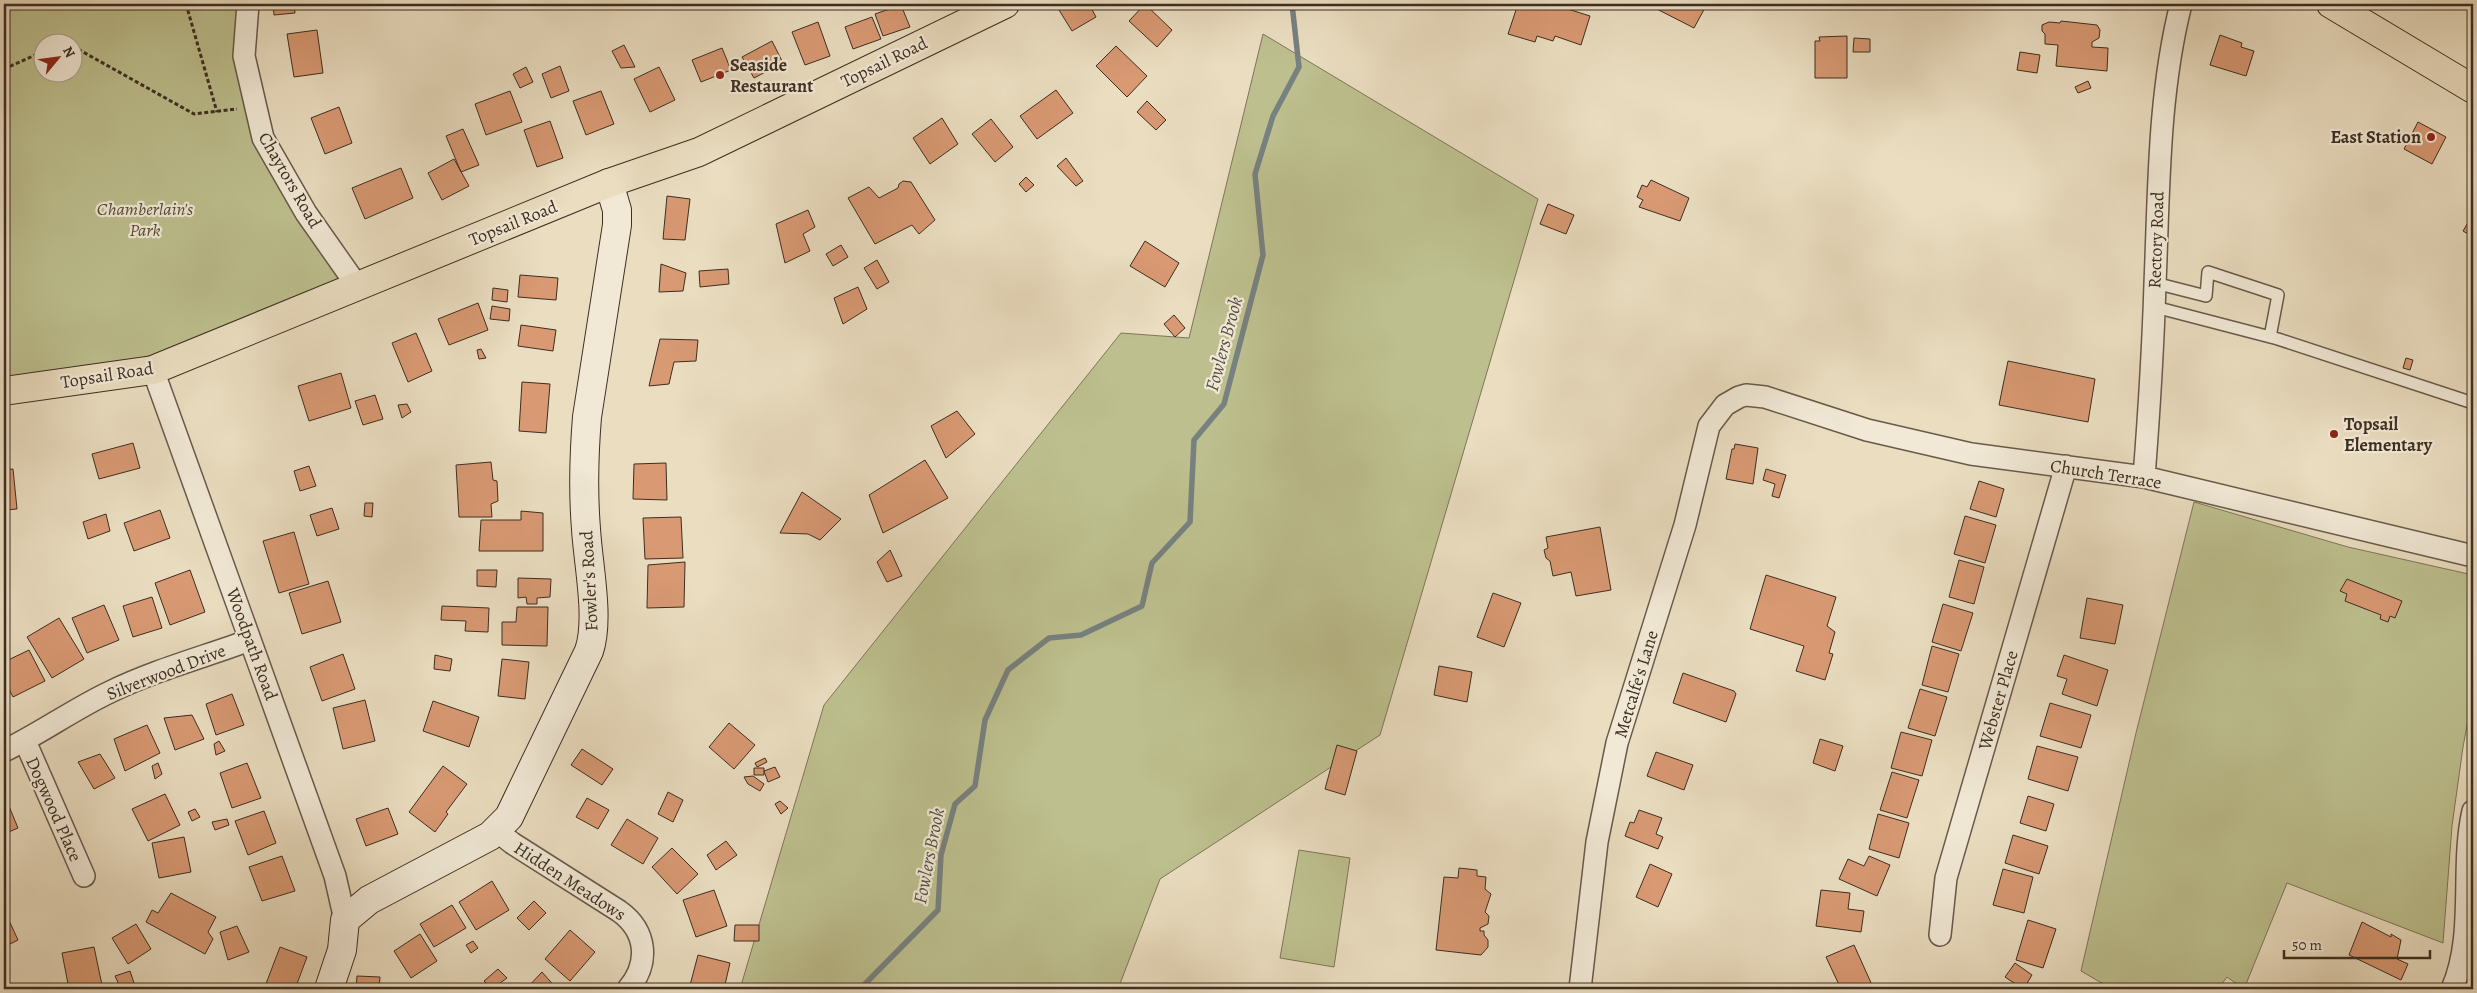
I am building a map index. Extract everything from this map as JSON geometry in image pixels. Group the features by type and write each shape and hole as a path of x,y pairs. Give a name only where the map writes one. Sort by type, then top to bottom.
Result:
{"main road":[{"name":"Topsail Road","path":"4,391 153,370 609,183 699,152 1005,4"},
{"path":"2331,4 2473,89"}],"street":[{"name":"Chaytors Road","path":"248,4 244,56 262,138 306,213 358,287"},
{"name":"Rectory Road","path":"2144,477 2156,283 2159,148 2172,37 2181,4"},
{"name":"Fowler's Road","path":"344,920 369,900 477,844 497,831 517,804 593,638 584,503 585,446 587,417 617,225 617,210 609,183"},
{"name":"Woodpath Road","path":"153,370 335,876 344,920"},
{"name":"Church Terrace","path":"1739,397 1746,394 1765,397 1858,428 1971,454 2144,477 2473,556"},
{"name":"Metcalfe's Lane","path":"1580,989 1597,842 1617,743 1680,542 1709,426 1719,411 1739,397"},
{"name":"Webster Place","path":"1940,935 1946,878 2066,466"},
{"name":"Silverwood Drive","path":"4,751 122,686 250,640"},
{"name":"Dogwood Place","path":"25,741 84,876"},
{"path":"2452,989 2460,972 2469,828 2473,811"},
{"name":"Hidden Meadows","path":"497,831 512,844 619,911 632,922 642,939 644,955 640,970 628,989"},
{"path":"329,989 342,950 344,920"}],"lane":[{"path":"2156,283 2206,296 2208,272 2278,296 2270,337"},
{"path":"2154,308 2270,337 2473,402"}],"path":[{"path":"186,4 217,112"},
{"path":"82,51 194,114 256,107"},
{"path":"4,69 32,56"}],"green space":[{"name":"Chamberlain's Park","path":"4,4 248,4 263,138 358,287 153,370 4,391"},
{"path":"1263,34 1538,199 1380,735 1160,879 1118,989 740,989 824,705 1121,333 1189,338"},
{"path":"2194,502 2348,547 2473,575 2473,693 2452,826 2443,943 2287,883 2244,989 2227,977 2218,989 2112,989 2081,971 2136,733"},
{"path":"1299,850 1350,858 1334,967 1280,958"}],"building":[{"path":"273,4 294,4 295,13 274,15"},
{"path":"1070,4 1089,4 1096,17 1072,31 1059,10"},
{"path":"1145,4 1172,30 1157,47 1129,21"},
{"path":"1518,4 1552,4 1590,16 1581,45 1555,36 1553,41 1537,36 1535,42 1508,34"},
{"path":"1647,4 1707,4 1694,28"},
{"path":"901,5 910,27 883,36 875,14"},
{"path":"872,17 881,39 853,49 845,27"},
{"path":"2061,21 2097,25 2100,30 2099,38 2092,42 2092,47 2108,48 2107,71 2056,66 2058,45 2045,44 2045,34 2042,31 2042,25 2049,22 2060,23"},
{"path":"818,22 830,56 805,65 792,32"},
{"path":"317,30 323,73 294,77 287,34"},
{"path":"2220,35 2242,43 2241,47 2254,51 2246,76 2210,65"},
{"path":"1847,36 1847,78 1815,78 1815,41 1820,41 1819,37"},
{"path":"1854,38 1870,39 1870,52 1853,52"},
{"path":"772,41 783,63 754,78 742,57"},
{"path":"624,45 635,67 621,68 612,51"},
{"path":"1116,46 1147,76 1127,97 1096,66"},
{"path":"722,48 731,70 701,82 692,60"},
{"path":"2020,52 2040,55 2037,73 2017,70"},
{"path":"560,66 569,91 551,98 542,74"},
{"path":"526,67 533,82 520,88 513,74"},
{"path":"659,67 675,100 650,112 634,79"},
{"path":"2088,81 2091,88 2078,93 2075,87"},
{"path":"1056,90 1073,113 1037,139 1020,116"},
{"path":"510,91 522,122 486,135 475,104"},
{"path":"601,91 614,124 586,135 573,101"},
{"path":"1147,101 1166,120 1156,130 1137,112"},
{"path":"339,107 352,143 325,154 311,118"},
{"path":"942,118 958,144 930,164 913,138"},
{"path":"991,119 1013,147 995,162 972,134"},
{"path":"550,121 563,158 537,167 524,130"},
{"path":"2418,122 2446,137 2432,164 2404,149"},
{"path":"463,129 479,165 461,172 446,136"},
{"path":"1066,158 1083,181 1076,186 1057,166"},
{"path":"454,159 469,186 442,200 428,173"},
{"path":"401,168 413,198 365,219 352,188"},
{"path":"1026,177 1034,185 1026,192 1019,184"},
{"path":"1651,180 1689,198 1680,221 1639,207 1643,200 1637,197 1642,185 1647,187"},
{"path":"903,181 911,182 935,220 919,234 912,225 875,244 848,198 869,187 879,198 898,188 899,184"},
{"path":"667,196 690,199 685,240 663,239"},
{"path":"1548,204 1574,215 1566,234 1540,224"},
{"path":"808,210 815,227 803,234 810,251 785,263 776,224"},
{"path":"2473,214 2473,237 2463,231"},
{"path":"1145,241 1179,263 1165,287 1130,266"},
{"path":"841,245 848,257 833,266 826,254"},
{"path":"877,260 889,282 877,289 864,268"},
{"path":"661,264 686,273 683,291 659,292"},
{"path":"728,269 729,284 700,287 699,271"},
{"path":"520,275 558,278 556,300 518,297"},
{"path":"858,287 867,309 843,324 834,298"},
{"path":"493,288 508,290 507,302 492,300"},
{"path":"478,303 488,330 449,345 438,319"},
{"path":"492,306 510,309 509,321 490,319"},
{"path":"1174,315 1185,328 1175,337 1164,324"},
{"path":"521,325 556,330 553,351 518,346"},
{"path":"416,333 432,371 408,382 392,343"},
{"path":"660,339 698,340 696,361 674,362 669,384 649,386"},
{"path":"481,349 486,358 479,359 477,350"},
{"path":"2406,358 2413,360 2410,370 2403,368"},
{"path":"2008,361 2095,379 2088,422 1999,405"},
{"path":"341,373 351,408 309,421 298,386"},
{"path":"522,382 550,384 546,433 519,431"},
{"path":"375,395 383,419 363,425 355,401"},
{"path":"407,404 411,412 402,418 398,405"},
{"path":"957,411 975,434 946,458 931,426"},
{"path":"133,443 140,468 99,479 92,454"},
{"path":"1735,444 1758,448 1753,484 1726,479 1732,449 1734,449"},
{"path":"925,460 948,498 883,533 869,495"},
{"path":"491,462 493,480 497,481 498,501 491,504 492,517 459,517 456,465"},
{"path":"666,463 667,500 633,499 634,464"},
{"path":"309,466 316,486 300,491 294,471"},
{"path":"13,469 17,509 4,510 4,470"},
{"path":"1766,469 1786,475 1779,498 1772,496 1775,484 1763,480"},
{"path":"1979,481 2004,489 1996,517 1970,509"},
{"path":"802,492 841,519 820,540 808,534 780,533"},
{"path":"365,503 373,503 372,517 364,516"},
{"path":"332,508 339,529 317,536 310,515"},
{"path":"160,510 170,538 134,551 124,523"},
{"path":"521,511 543,513 543,551 479,551 481,520 521,520"},
{"path":"106,514 110,531 88,539 83,522"},
{"path":"1965,516 1996,525 1985,563 1954,554"},
{"path":"681,517 683,558 645,559 643,518"},
{"path":"1600,527 1611,590 1576,596 1571,572 1553,576 1550,561 1546,558 1544,550 1548,548 1546,537"},
{"path":"294,532 309,584 279,593 263,541"},
{"path":"890,550 902,576 887,582 877,562"},
{"path":"1959,560 1984,567 1974,604 1949,597"},
{"path":"685,562 684,607 647,608 648,565"},
{"path":"190,570 205,612 170,625 155,583"},
{"path":"477,570 497,570 496,587 477,586"},
{"path":"1766,575 1836,597 1827,626 1835,632 1829,653 1833,654 1825,680 1796,671 1804,646 1750,629"},
{"path":"518,578 551,579 550,597 537,598 537,604 527,604 526,597 518,598"},
{"path":"2347,579 2402,601 2395,618 2390,616 2388,622 2380,619 2381,615 2345,601 2347,594 2340,591"},
{"path":"328,581 341,622 302,634 289,593"},
{"path":"1493,593 1521,603 1504,647 1477,637"},
{"path":"152,597 162,628 133,637 123,606"},
{"path":"2087,598 2123,605 2115,644 2080,638"},
{"path":"1943,604 1973,613 1961,651 1932,642"},
{"path":"104,605 119,640 87,653 72,618"},
{"path":"442,606 489,608 488,632 465,631 466,621 441,620"},
{"path":"517,607 548,607 547,646 502,645 502,622 516,622"},
{"path":"59,618 84,659 52,678 27,637"},
{"path":"1932,646 1959,654 1948,692 1922,685"},
{"path":"29,650 45,681 13,697 4,679 4,662"},
{"path":"343,654 355,689 322,701 310,667"},
{"path":"435,655 452,659 450,671 434,669"},
{"path":"2064,655 2108,670 2097,706 2062,694 2067,679 2057,676"},
{"path":"502,659 529,662 525,699 498,696"},
{"path":"1439,666 1472,672 1467,702 1434,695"},
{"path":"1683,673 1734,691 1736,694 1726,722 1673,703"},
{"path":"1920,689 1947,697 1935,736 1908,728"},
{"path":"232,694 244,725 216,735 206,704"},
{"path":"365,700 375,741 343,749 333,708"},
{"path":"433,701 479,717 469,747 423,731"},
{"path":"2050,703 2091,715 2081,748 2040,736"},
{"path":"192,715 204,739 175,750 164,718"},
{"path":"729,723 755,745 734,769 709,747"},
{"path":"147,725 160,753 125,771 114,739"},
{"path":"1901,732 1932,740 1922,776 1891,768"},
{"path":"1820,739 1843,746 1835,771 1813,763"},
{"path":"219,741 225,751 216,755 214,744"},
{"path":"1337,745 1357,751 1345,795 1325,789"},
{"path":"2037,746 2078,757 2068,791 2028,779"},
{"path":"582,749 613,769 602,785 571,765"},
{"path":"1656,752 1693,765 1684,790 1647,776"},
{"path":"100,754 115,778 94,789 78,762"},
{"path":"765,758 767,762 757,767 755,763"},
{"path":"158,763 162,774 155,779 152,766"},
{"path":"247,763 261,798 232,808 220,773"},
{"path":"443,766 467,784 446,812 448,814 435,832 409,812"},
{"path":"775,767 780,777 768,782 764,771"},
{"path":"754,768 764,768 764,775 754,775"},
{"path":"1892,772 1919,780 1907,818 1880,810"},
{"path":"753,776 764,784 760,791 748,784 744,777"},
{"path":"668,792 683,800 673,822 658,814"},
{"path":"165,794 180,825 148,841 132,809"},
{"path":"2028,796 2054,804 2046,831 2020,823"},
{"path":"587,798 609,810 598,829 576,817"},
{"path":"6,799 18,828 4,834 4,800"},
{"path":"780,801 788,808 781,814 775,804"},
{"path":"388,808 398,834 366,846 356,819"},
{"path":"195,809 200,817 192,821 188,812"},
{"path":"1639,810 1662,818 1656,834 1663,837 1658,849 1625,836 1630,822 1634,823"},
{"path":"264,811 276,843 248,855 235,821"},
{"path":"1878,814 1909,823 1899,858 1869,849"},
{"path":"227,819 229,825 215,830 212,822"},
{"path":"627,819 658,838 643,864 611,845"},
{"path":"2013,835 2048,846 2039,874 2005,863"},
{"path":"184,837 191,872 159,878 152,843"},
{"path":"726,841 737,855 716,870 707,855"},
{"path":"672,848 698,874 677,894 652,867"},
{"path":"282,856 295,891 262,901 249,867"},
{"path":"1869,856 1890,865 1877,896 1839,879 1848,859 1864,866"},
{"path":"1650,864 1672,874 1658,907 1636,897"},
{"path":"1459,868 1477,870 1477,876 1486,877 1485,889 1491,894 1485,912 1489,916 1488,924 1480,928 1480,931 1484,931 1484,935 1488,940 1488,947 1481,955 1436,950 1444,877 1458,878"},
{"path":"2003,869 2033,877 2024,913 1993,905"},
{"path":"492,881 509,910 476,930 459,902"},
{"path":"714,890 727,926 696,937 683,900"},
{"path":"1821,890 1850,893 1848,909 1864,911 1861,932 1816,926"},
{"path":"171,893 216,917 208,932 213,939 205,954 146,922 152,910 158,913"},
{"path":"534,901 546,913 529,930 517,918"},
{"path":"452,905 466,928 434,947 420,924"},
{"path":"6,914 18,940 4,947 4,915"},
{"path":"2028,920 2056,929 2043,968 2016,960"},
{"path":"2362,922 2401,940 2397,959 2408,964 2401,980 2349,955"},
{"path":"136,924 151,949 128,964 112,938"},
{"path":"735,925 759,925 759,941 734,941"},
{"path":"237,926 249,952 228,960 220,932"},
{"path":"570,930 595,952 570,981 545,959"},
{"path":"420,934 437,961 411,978 394,951"},
{"path":"473,941 478,948 471,953 466,945"},
{"path":"1854,945 1872,985 1862,989 1841,989 1826,957"},
{"path":"94,947 102,985 69,989 62,953"},
{"path":"280,947 307,957 295,989 264,989"},
{"path":"698,955 730,963 724,989 689,989"},
{"path":"2015,963 2032,975 2026,985 2032,989 2010,989 2014,983 2005,977"},
{"path":"498,969 507,978 492,989 484,981"},
{"path":"130,971 135,986 121,989 115,976"},
{"path":"542,972 557,989 526,989"},
{"path":"357,976 380,977 379,989 356,989"},
{"path":"1877,983 1886,989 1873,989"},
{"path":"175,984 176,989 155,989 155,988"},
{"path":"2353,985 2362,989 2350,989"}],"waterway":[{"name":"Fowlers Brook","path":"860,989 938,910 941,855 955,804 975,786 985,720 1008,670 1049,638 1081,635 1142,606 1152,563 1190,522 1194,440 1224,404 1263,255 1255,174 1273,116 1299,67 1292,4"}],"place":[{"name":"Seaside Restaurant","path":"720,75"},
{"name":"East Station","path":"2431,137"},
{"name":"Topsail Elementary","path":"2334,434"}]}
